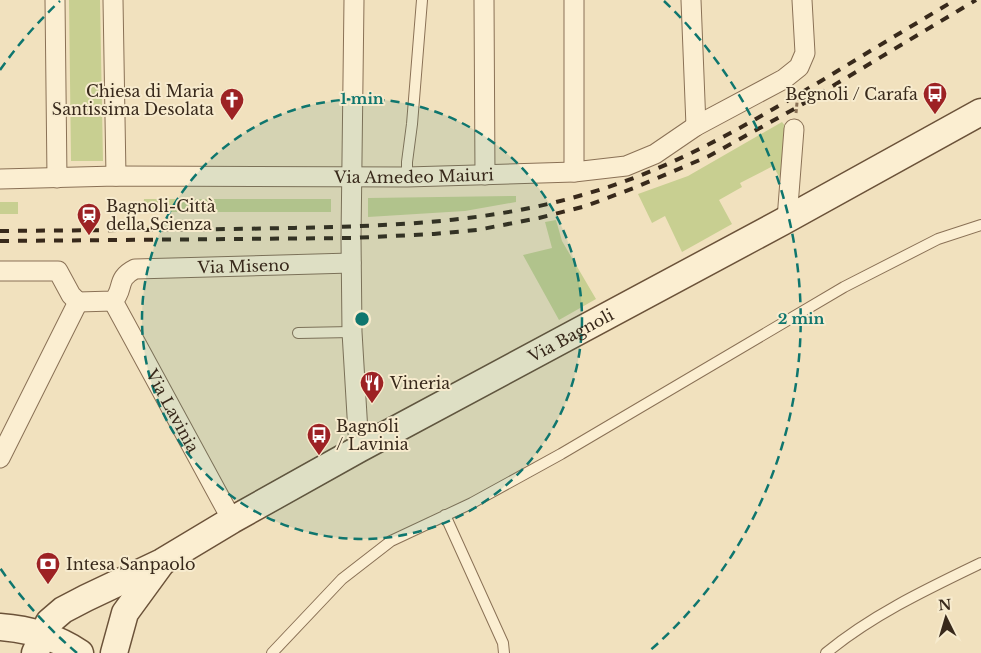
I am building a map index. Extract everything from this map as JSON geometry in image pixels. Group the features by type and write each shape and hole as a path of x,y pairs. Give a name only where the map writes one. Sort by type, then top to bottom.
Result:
{"street":[{"path":"55,0 57,178"},
{"path":"113,0 116,176"},
{"path":"354,0 351,263 352,332 360,449"},
{"path":"484,0 485,175"},
{"path":"574,0 574,172"},
{"path":"692,0 696,126"},
{"path":"800,66 805,54 802,0"},
{"name":"Via Amedeo Maiuri","path":"0,178 116,176 407,177 574,172 626,166 655,154 696,126 784,79 800,66"},
{"name":"Via Bagnoli","path":"39,644 49,622 63,610 162,562 232,520 360,449 787,219 981,112"},
{"path":"787,219 794,129"},
{"name":"Via Miseno","path":"113,301 117,297 122,280 127,273 135,268 351,263"},
{"path":"0,271 58,271 71,295 78,302 113,301"},
{"name":"Via Lavinia","path":"113,301 232,520"},
{"path":"0,458 78,302"},
{"path":"114,653 124,613 162,562"},
{"path":"0,626 21,628 39,644 67,644 80,653"}],"lane":[{"path":"407,177 422,0"},
{"path":"272,653 342,579 391,541 561,454 844,287 938,239 981,225"},
{"path":"298,333 352,332"},
{"path":"445,515 503,643 504,653"},
{"path":"826,653 849,634 874,618 981,563"}],"path":[{"path":"794,129 800,66"}],"green space":[{"path":"69,0 100,0 103,161 71,161"},
{"path":"782,122 786,127 781,180 773,166 740,183 742,187 719,200 732,224 682,252 665,216 652,223 638,194 688,176"},
{"path":"516,196 516,202 465,211 368,217 368,198"},
{"path":"144,199 331,199 331,212 143,212"},
{"path":"0,202 18,202 18,214 0,214"},
{"path":"556,220 562,241 596,299 559,320 523,255 552,248 545,222"}],"railway":[{"path":"0,231 365,226 478,217 552,203 620,183 679,159 793,97 955,0"},
{"path":"0,241 351,238 477,230 539,218 586,206 709,156 796,108 976,0"}],"place":[{"name":"Begnoli / Carafa","path":"935,115"},
{"name":"Chiesa di Maria Santissima Desolata","path":"232,121"},
{"name":"Bagnoli-Città della Scienza","path":"89,236"},
{"name":"Vineria","path":"372,404"},
{"name":"Bagnoli / Lavinia","path":"319,456"},
{"name":"Intesa Sanpaolo","path":"48,585"}]}
